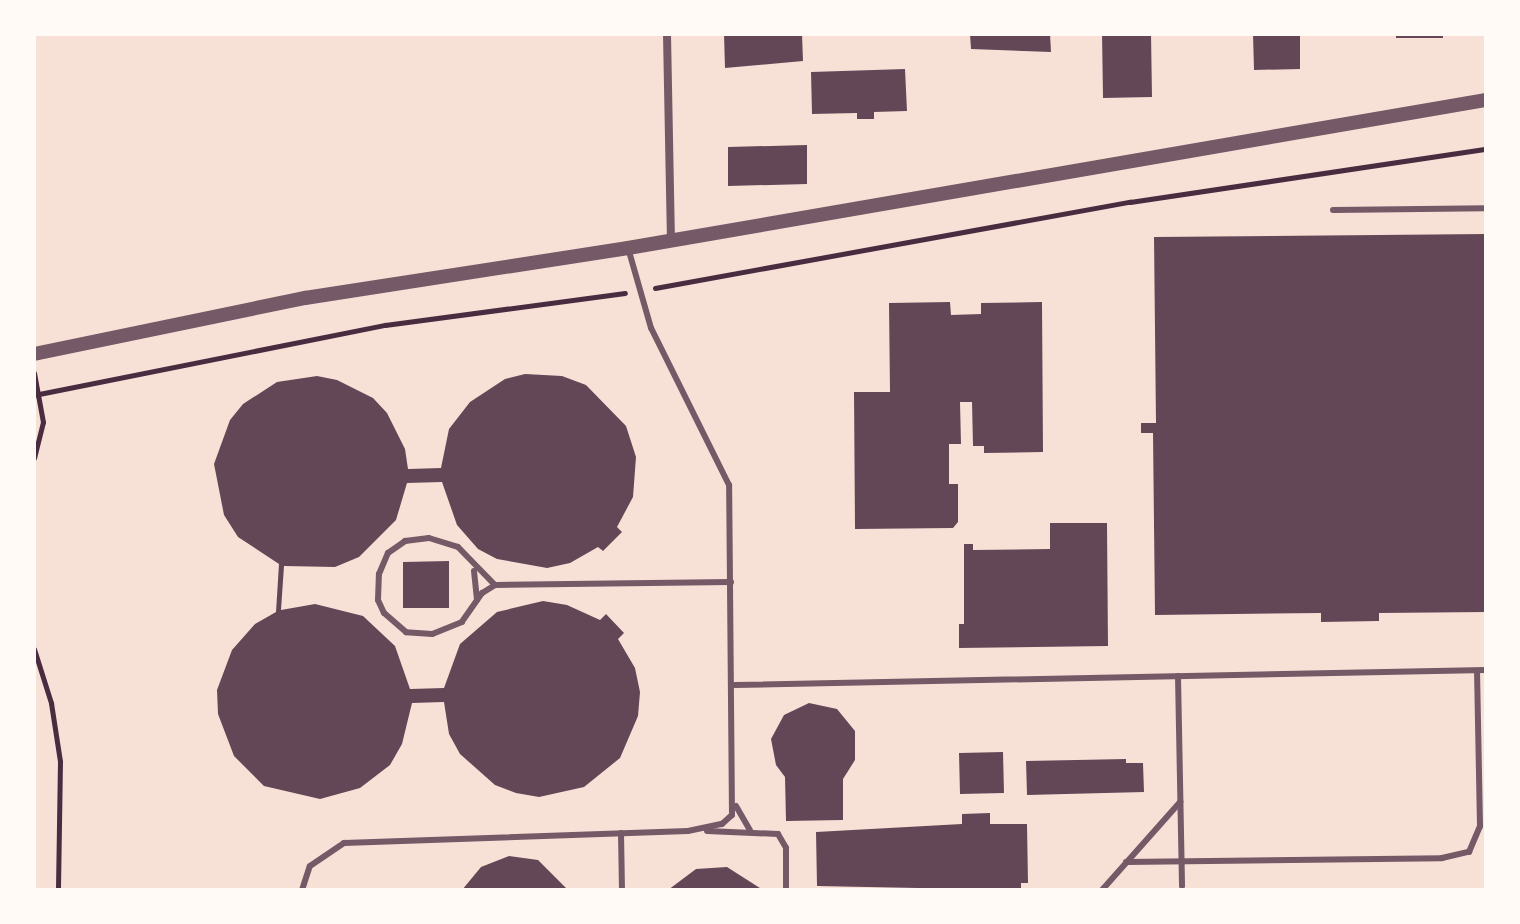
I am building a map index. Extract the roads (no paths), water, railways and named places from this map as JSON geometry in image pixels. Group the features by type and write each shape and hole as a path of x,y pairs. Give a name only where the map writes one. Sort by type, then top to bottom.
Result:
{"street":[{"path":"667,34 671,241"},
{"path":"34,354 305,298 671,241 1486,100"}],"lane":[{"path":"1333,210 1486,208"},
{"path":"628,248 651,328 729,485 735,802 732,815 722,824 688,831"},
{"path":"495,585 458,547 439,538 405,541 382,562 378,600 392,622 419,635 462,622 476,601 495,585 731,582"},
{"path":"472,564 476,601"},
{"path":"735,685 1486,670"},
{"path":"1126,862 1442,858 1469,852 1480,826 1477,671"},
{"path":"1178,676 1182,886"},
{"path":"735,802 750,830"},
{"path":"1102,890 1180,802"},
{"path":"302,890 310,866 344,843 750,830 770,831 783,839 786,890"},
{"path":"621,833 622,890"}]}
